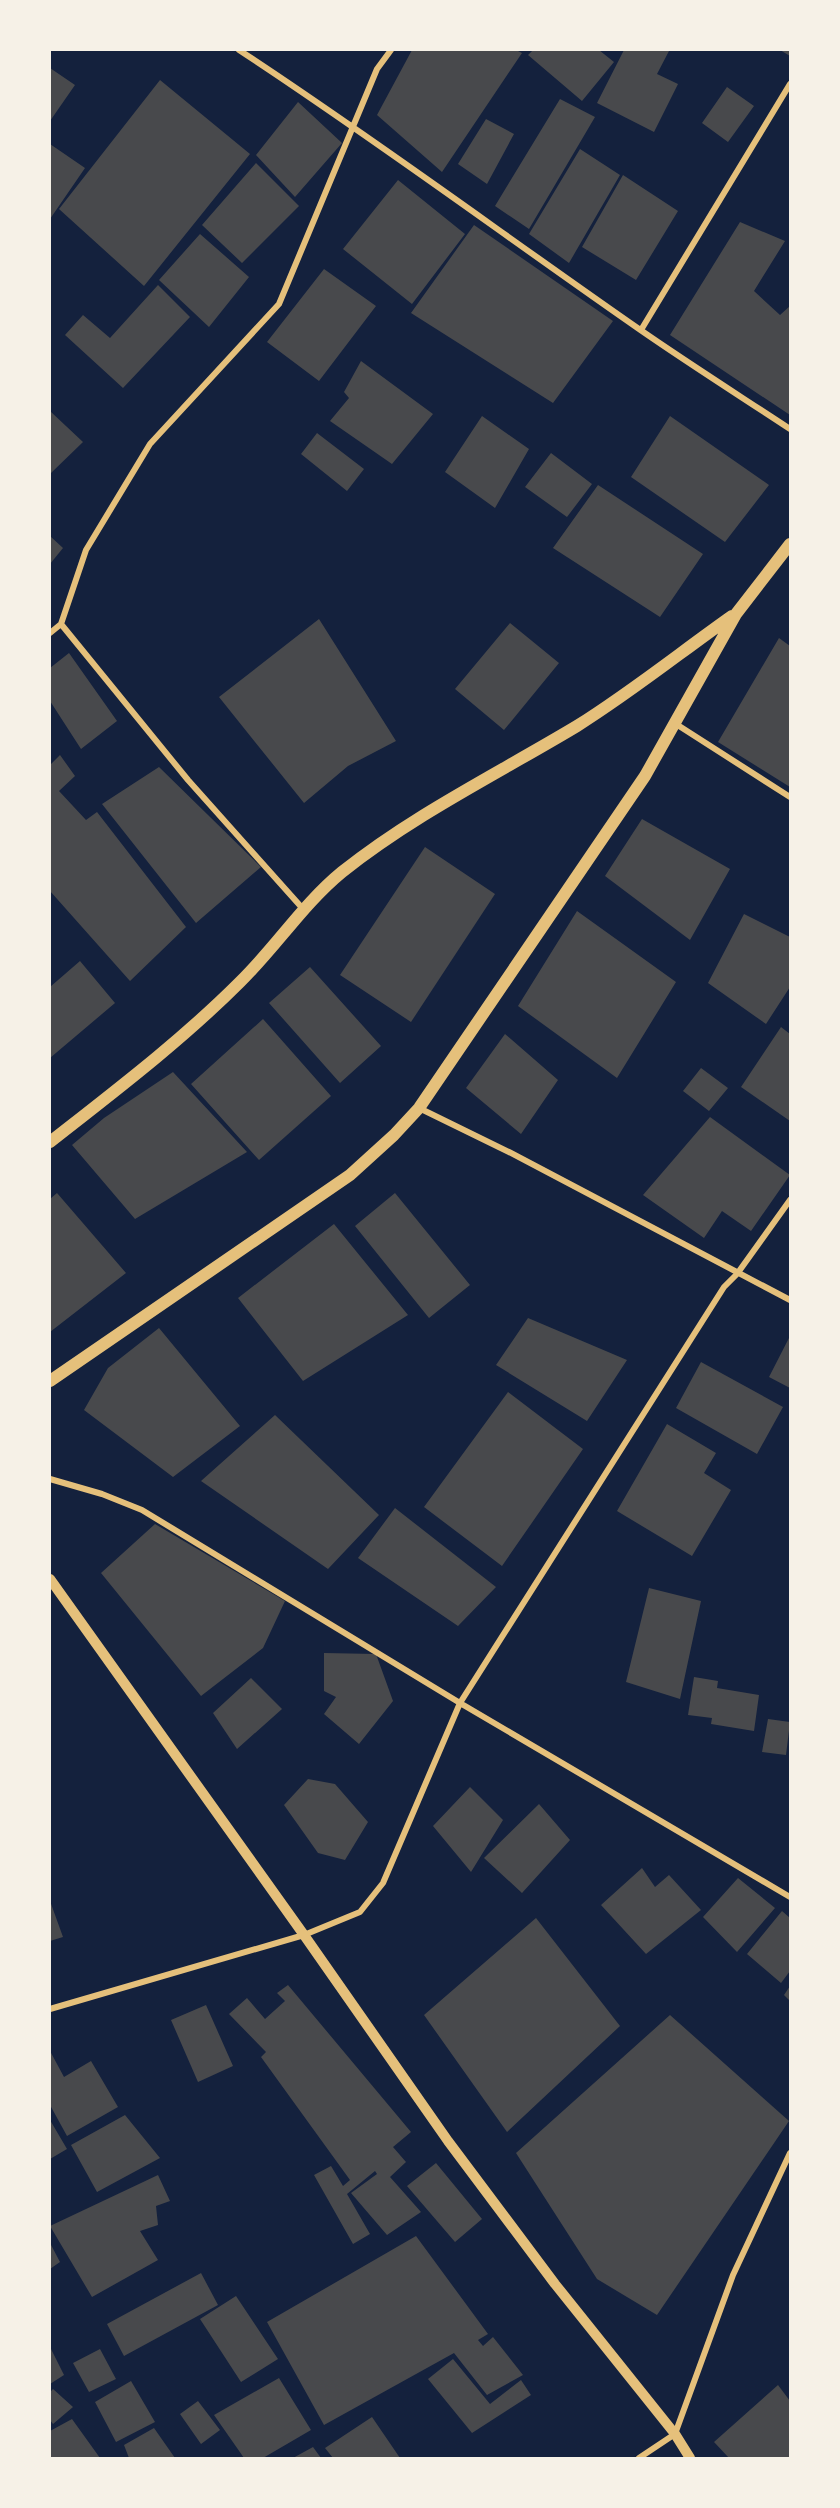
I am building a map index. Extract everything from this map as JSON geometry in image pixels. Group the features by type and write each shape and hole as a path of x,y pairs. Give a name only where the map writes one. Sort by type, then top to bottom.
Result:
{"main road":[{"path":"50,1381 350,1175 394,1135 419,1108 645,776 736,614 790,544"},
{"path":"50,1142 198,1023 243,979 304,910 340,874 385,839 440,804 579,725 736,614"}],"street":[{"path":"239,50 355,126 406,165 640,330 790,429"},
{"path":"50,633 60,624 86,550 150,444 279,304 377,69 391,50"},
{"path":"640,330 790,84"},
{"path":"60,624 188,780 304,910"},
{"path":"676,724 790,797"},
{"path":"419,1108 509,1152 790,1300"},
{"path":"50,2009 304,1935 360,1912 384,1883 460,1703 724,1287 737,1274 790,1200"},
{"path":"50,1479 102,1494 142,1510 460,1703 790,1897"},
{"path":"50,1579 455,2150 555,2284 675,2434 690,2458"},
{"path":"639,2458 675,2434 733,2275 790,2153"}],"building":[{"path":"412,50 516,50 522,53 442,172 377,115"},
{"path":"533,50 599,50 614,62 582,101 528,55"},
{"path":"624,50 669,51 657,74 678,84 654,132 597,103"},
{"path":"780,50 790,50 790,56"},
{"path":"50,68 75,85 50,121"},
{"path":"160,80 250,154 144,286 59,209"},
{"path":"727,87 754,106 728,142 702,123"},
{"path":"560,99 595,117 529,229 495,206"},
{"path":"298,102 342,143 295,197 256,155"},
{"path":"486,119 514,134 487,184 458,164"},
{"path":"50,144 85,168 50,219"},
{"path":"580,149 620,175 569,263 529,234"},
{"path":"256,163 299,206 242,263 202,225"},
{"path":"623,175 678,211 636,280 582,247"},
{"path":"398,180 465,234 412,304 343,249"},
{"path":"740,222 785,241 754,291 780,315 790,306 790,415 670,335"},
{"path":"474,225 613,321 553,403 411,313"},
{"path":"200,234 249,277 209,327 159,280"},
{"path":"324,269 376,306 319,381 267,342"},
{"path":"158,285 190,317 123,388 65,335 83,315 110,338"},
{"path":"361,361 433,414 392,464 330,421 349,398 344,392"},
{"path":"50,411 83,442 50,474"},
{"path":"482,416 529,449 495,508 445,472"},
{"path":"670,416 769,485 725,542 631,477"},
{"path":"317,433 364,469 347,491 301,454"},
{"path":"551,453 592,484 567,517 525,487"},
{"path":"598,485 703,554 660,617 553,548"},
{"path":"50,536 63,548 50,564"},
{"path":"319,619 396,741 348,766 304,803 219,697"},
{"path":"510,623 559,663 504,730 455,689"},
{"path":"779,638 790,646 790,787 718,742"},
{"path":"69,653 117,721 81,749 50,701 50,668"},
{"path":"60,755 75,776 59,791 86,820 97,812 186,927 130,981 50,891 50,765"},
{"path":"159,767 261,867 196,923 102,804"},
{"path":"642,819 730,869 690,940 605,876"},
{"path":"425,847 495,894 411,1022 340,975"},
{"path":"577,911 676,982 617,1078 518,1006"},
{"path":"744,914 790,937 790,987 766,1024 708,983"},
{"path":"80,961 115,1003 50,1058 50,987"},
{"path":"310,967 381,1046 340,1083 269,1003"},
{"path":"263,1019 331,1096 259,1160 191,1084"},
{"path":"781,1027 790,1034 790,1121 741,1087"},
{"path":"505,1034 558,1080 521,1134 466,1088"},
{"path":"701,1068 728,1088 709,1111 683,1091"},
{"path":"173,1072 247,1152 135,1219 72,1145 104,1118"},
{"path":"710,1117 790,1175 751,1231 722,1211 704,1238 643,1195"},
{"path":"57,1193 126,1273 50,1332 50,1199"},
{"path":"395,1193 470,1285 429,1318 355,1226"},
{"path":"334,1224 408,1315 303,1381 238,1298"},
{"path":"528,1318 627,1360 587,1421 496,1365"},
{"path":"159,1328 240,1426 173,1477 84,1410 108,1368"},
{"path":"790,1336 790,1388 769,1377"},
{"path":"701,1362 783,1407 757,1454 676,1408"},
{"path":"508,1392 583,1449 502,1566 424,1507"},
{"path":"275,1415 379,1515 328,1569 201,1481"},
{"path":"667,1424 716,1453 704,1473 731,1490 692,1556 617,1511"},
{"path":"395,1508 496,1587 458,1626 358,1558"},
{"path":"155,1524 285,1601 263,1648 201,1696 101,1573"},
{"path":"649,1588 701,1601 680,1699 626,1682"},
{"path":"324,1653 376,1654 393,1701 359,1744 324,1714 336,1697 324,1691"},
{"path":"694,1677 718,1681 717,1688 759,1695 754,1731 711,1724 712,1718 688,1715"},
{"path":"251,1678 282,1709 237,1749 213,1713"},
{"path":"768,1719 790,1722 786,1755 762,1752"},
{"path":"308,1779 335,1784 368,1822 345,1860 318,1853 284,1805"},
{"path":"470,1787 503,1820 471,1872 433,1826"},
{"path":"539,1804 570,1840 522,1893 484,1858"},
{"path":"642,1868 655,1887 669,1875 701,1910 646,1954 601,1905"},
{"path":"738,1878 775,1908 737,1952 703,1917"},
{"path":"50,1901 63,1937 50,1941"},
{"path":"782,1911 790,1918 790,1971 781,1983 747,1954"},
{"path":"536,1918 620,2026 507,2132 424,2015"},
{"path":"288,1985 411,2132 393,2147 406,2162 390,2177 421,2212 387,2235 351,2193 377,2174 375,2171 347,2194 370,2234 353,2244 314,2175 331,2166 343,2186 350,2180 261,2057 266,2052 229,2014 247,1998 265,2019 285,2001 277,1993"},
{"path":"790,1986 790,2001 784,1995"},
{"path":"206,2005 233,2066 198,2082 171,2020"},
{"path":"670,2015 789,2121 657,2315 597,2279 516,2153"},
{"path":"50,2051 64,2077 91,2061 118,2107 67,2136 50,2105"},
{"path":"125,2115 160,2158 97,2192 71,2145"},
{"path":"50,2120 67,2149 50,2159"},
{"path":"436,2163 482,2219 455,2242 407,2186"},
{"path":"158,2175 170,2201 156,2206 158,2225 140,2231 158,2260 92,2297 50,2226"},
{"path":"416,2236 488,2334 478,2340 483,2346 493,2337 523,2375 487,2395 454,2353 324,2425 267,2322"},
{"path":"50,2243 60,2262 50,2269"},
{"path":"201,2273 218,2305 124,2356 107,2324"},
{"path":"236,2296 278,2359 241,2382 200,2319"},
{"path":"50,2347 64,2375 50,2384"},
{"path":"100,2349 116,2379 89,2392 73,2363"},
{"path":"453,2359 490,2404 521,2380 531,2395 472,2433 428,2379"},
{"path":"279,2378 311,2430 263,2458 244,2458 214,2415"},
{"path":"131,2381 155,2422 116,2442 95,2402"},
{"path":"778,2385 790,2401 790,2458 729,2458 714,2442"},
{"path":"53,2389 73,2407 53,2424 50,2420 50,2392"},
{"path":"198,2401 220,2430 201,2444 180,2414"},
{"path":"372,2417 400,2458 333,2458 325,2448"},
{"path":"72,2419 100,2458 50,2458 50,2431"},
{"path":"154,2428 175,2458 129,2458 124,2445"},
{"path":"313,2447 321,2458 293,2458"}]}
